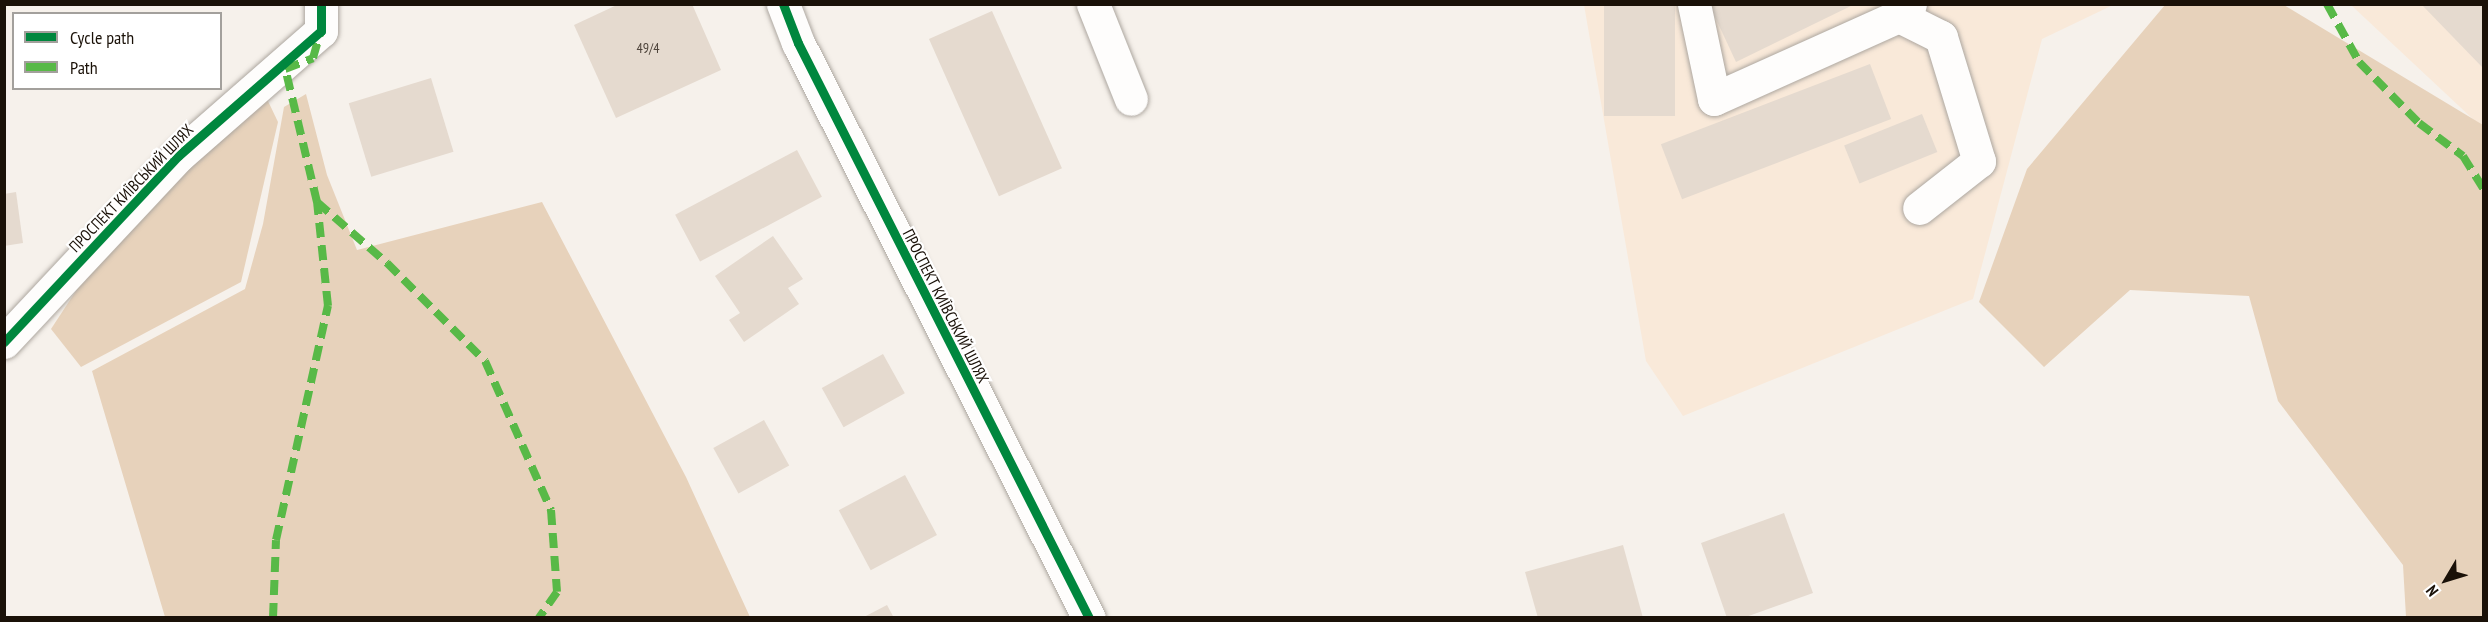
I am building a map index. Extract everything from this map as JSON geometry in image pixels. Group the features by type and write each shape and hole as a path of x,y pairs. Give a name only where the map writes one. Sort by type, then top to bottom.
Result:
{"street":[{"name":"ПРОСПЕКТ КИЇВСЬКИЙ ШЛЯХ","path":"4,342 178,156 321,31 321,4"},
{"name":"ПРОСПЕКТ КИЇВСЬКИЙ ШЛЯХ","path":"783,4 798,43 1089,618"},
{"path":"1093,4 1131,99"},
{"path":"1694,4 1714,99 1905,10 1941,37 1979,161 1919,208"}],"shaded area":[{"path":"1584,5 2113,5 2042,39 1973,299 1683,416 1646,361"},
{"path":"2165,5 2284,5 2483,125 2483,617 2406,617 2403,565 2278,401 2249,296 2130,290 2044,367 1979,302 2027,169"},
{"path":"2351,5 2483,5 2483,127 2475,121"},
{"path":"306,94 327,175 357,250 542,202 686,477 750,617 165,617 92,371 245,289 263,224 284,107"},
{"path":"267,99 278,122 241,282 81,367 51,329 87,274 198,155"}],"building":[{"path":"619,4 692,4 721,70 616,118 574,25"},
{"path":"1604,4 1675,4 1675,116 1604,116"},
{"path":"1709,4 1855,4 1736,62"},
{"path":"2421,4 2484,4 2484,69"},
{"path":"992,11 1062,168 999,196 929,39"},
{"path":"1870,64 1891,119 1682,199 1661,144"},
{"path":"431,78 454,152 371,177 349,103"},
{"path":"1922,114 1937,152 1859,183 1844,145"},
{"path":"797,150 822,197 700,262 675,215"},
{"path":"16,192 23,243 4,246 4,194"},
{"path":"773,236 803,279 788,288 799,304 744,342 729,320 740,313 715,276"},
{"path":"883,354 905,393 844,427 822,388"},
{"path":"764,420 789,465 738,494 713,448"},
{"path":"905,475 937,535 871,570 839,510"},
{"path":"1784,513 1813,593 1743,618 1727,618 1701,543"},
{"path":"1623,545 1643,618 1538,618 1525,572"},
{"path":"887,605 894,618 862,618"}],"marked path":[{"path":"2327,4 2359,62 2419,123 2463,156 2484,189"},
{"path":"285,69 313,58 320,34"},
{"path":"273,618 276,540 328,306 317,202 284,64"},
{"path":"317,202 387,263 485,361 551,510 557,592 539,618"}],"cycle path":[{"path":"4,342 178,156 321,31 321,4"},
{"path":"783,4 798,43 1089,618"}]}
